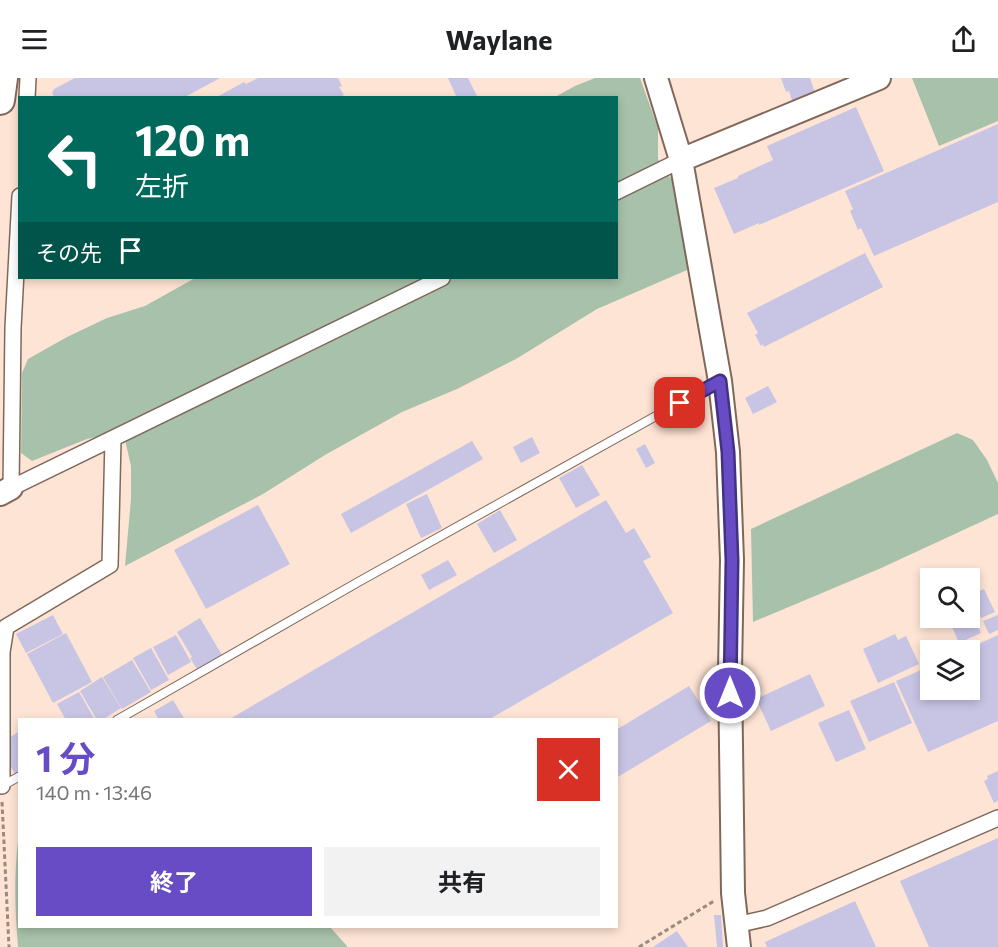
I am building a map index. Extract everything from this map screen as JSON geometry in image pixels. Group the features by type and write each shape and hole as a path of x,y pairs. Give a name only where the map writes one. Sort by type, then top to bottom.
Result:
{"highway":[{"path":"0,100 3,78"}],"street":[{"path":"27,96 28,78"},
{"path":"656,78 681,160 720,381 728,452 732,560 730,671 733,892 737,936 767,918 998,818"},
{"path":"618,191 681,160 879,78"},
{"path":"18,234 6,491 440,279"},
{"path":"2,786 2,652 6,627 110,565 113,439"}],"lane":[{"path":"120,718 360,581 720,381"},
{"path":"2,786 18,777"}],"path":[{"path":"2,786 9,947"},
{"path":"639,947 724,895 733,892"}],"green space":[{"path":"595,78 640,78 658,128 658,159 682,195 690,246 687,270 597,309 516,359 457,389 402,412 325,455 263,494 125,566 131,499 131,466 123,431 87,439 32,461 21,453 22,373 28,359 107,318 145,306 193,279 618,279 618,96 557,96"},
{"path":"912,78 998,78 998,121 939,146"},
{"path":"957,433 973,440 987,460 998,483 998,514 879,569 753,622 751,529"},
{"path":"18,840 18,928 331,928 347,947 18,947 16,867"}],"building":[{"path":"75,78 220,78 187,96 54,96 52,93 54,89"},
{"path":"258,78 338,78 342,86 339,87 344,95 219,96 244,82 246,84"},
{"path":"448,78 468,78 477,96 456,96"},
{"path":"781,78 810,78 815,93 792,101"},
{"path":"856,107 884,171 734,234 714,188 773,160 767,146"},
{"path":"998,124 998,202 874,256 861,228 858,230 850,211 853,209 845,191"},
{"path":"865,253 883,287 764,347 763,344 761,346 755,335 758,333 747,313"},
{"path":"768,386 777,402 753,414 745,398"},
{"path":"532,437 540,453 521,463 513,447"},
{"path":"472,441 483,459 351,533 341,514"},
{"path":"645,444 655,463 646,468 636,449"},
{"path":"582,465 600,495 576,508 559,478"},
{"path":"427,494 442,528 421,538 406,504"},
{"path":"606,500 626,533 634,528 651,557 643,561 673,613 491,718 231,718"},
{"path":"258,505 290,564 206,609 174,550"},
{"path":"500,510 517,540 494,553 477,524"},
{"path":"448,560 457,575 429,590 421,575"},
{"path":"984,589 995,612 981,618 980,616 980,591"},
{"path":"53,615 63,634 26,653 16,634"},
{"path":"998,615 998,630 989,634 983,621"},
{"path":"200,618 222,655 197,669 177,632"},
{"path":"952,628 979,628 981,633 966,640 958,640"},
{"path":"66,633 92,682 53,703 27,654"},
{"path":"895,634 898,640 906,636 919,664 878,683 863,649"},
{"path":"176,635 191,662 168,675 153,647"},
{"path":"998,635 998,721 928,752 896,681 920,670 920,700 980,700 980,643"},
{"path":"151,648 169,680 151,690 133,658"},
{"path":"132,660 151,692 122,709 103,677"},
{"path":"810,674 825,706 771,731 756,699"},
{"path":"102,677 121,708 105,718 96,718 80,691"},
{"path":"894,682 912,723 869,742 850,701"},
{"path":"689,686 711,721 618,777 618,729"},
{"path":"79,692 94,718 65,718 57,704"},
{"path":"173,700 184,718 158,718 154,711"},
{"path":"849,710 866,749 836,762 818,723"},
{"path":"18,732 18,772 15,774 10,765 8,738"},
{"path":"998,771 998,801 994,803 984,781 988,779 987,776"},
{"path":"998,838 998,947 929,947 900,881"},
{"path":"855,901 876,947 767,947 765,942"},
{"path":"714,915 721,915 723,947 717,947"},
{"path":"677,931 688,947 653,947"}],"route":[{"path":"680,403 720,381 728,452 732,560 730,693"}]}
